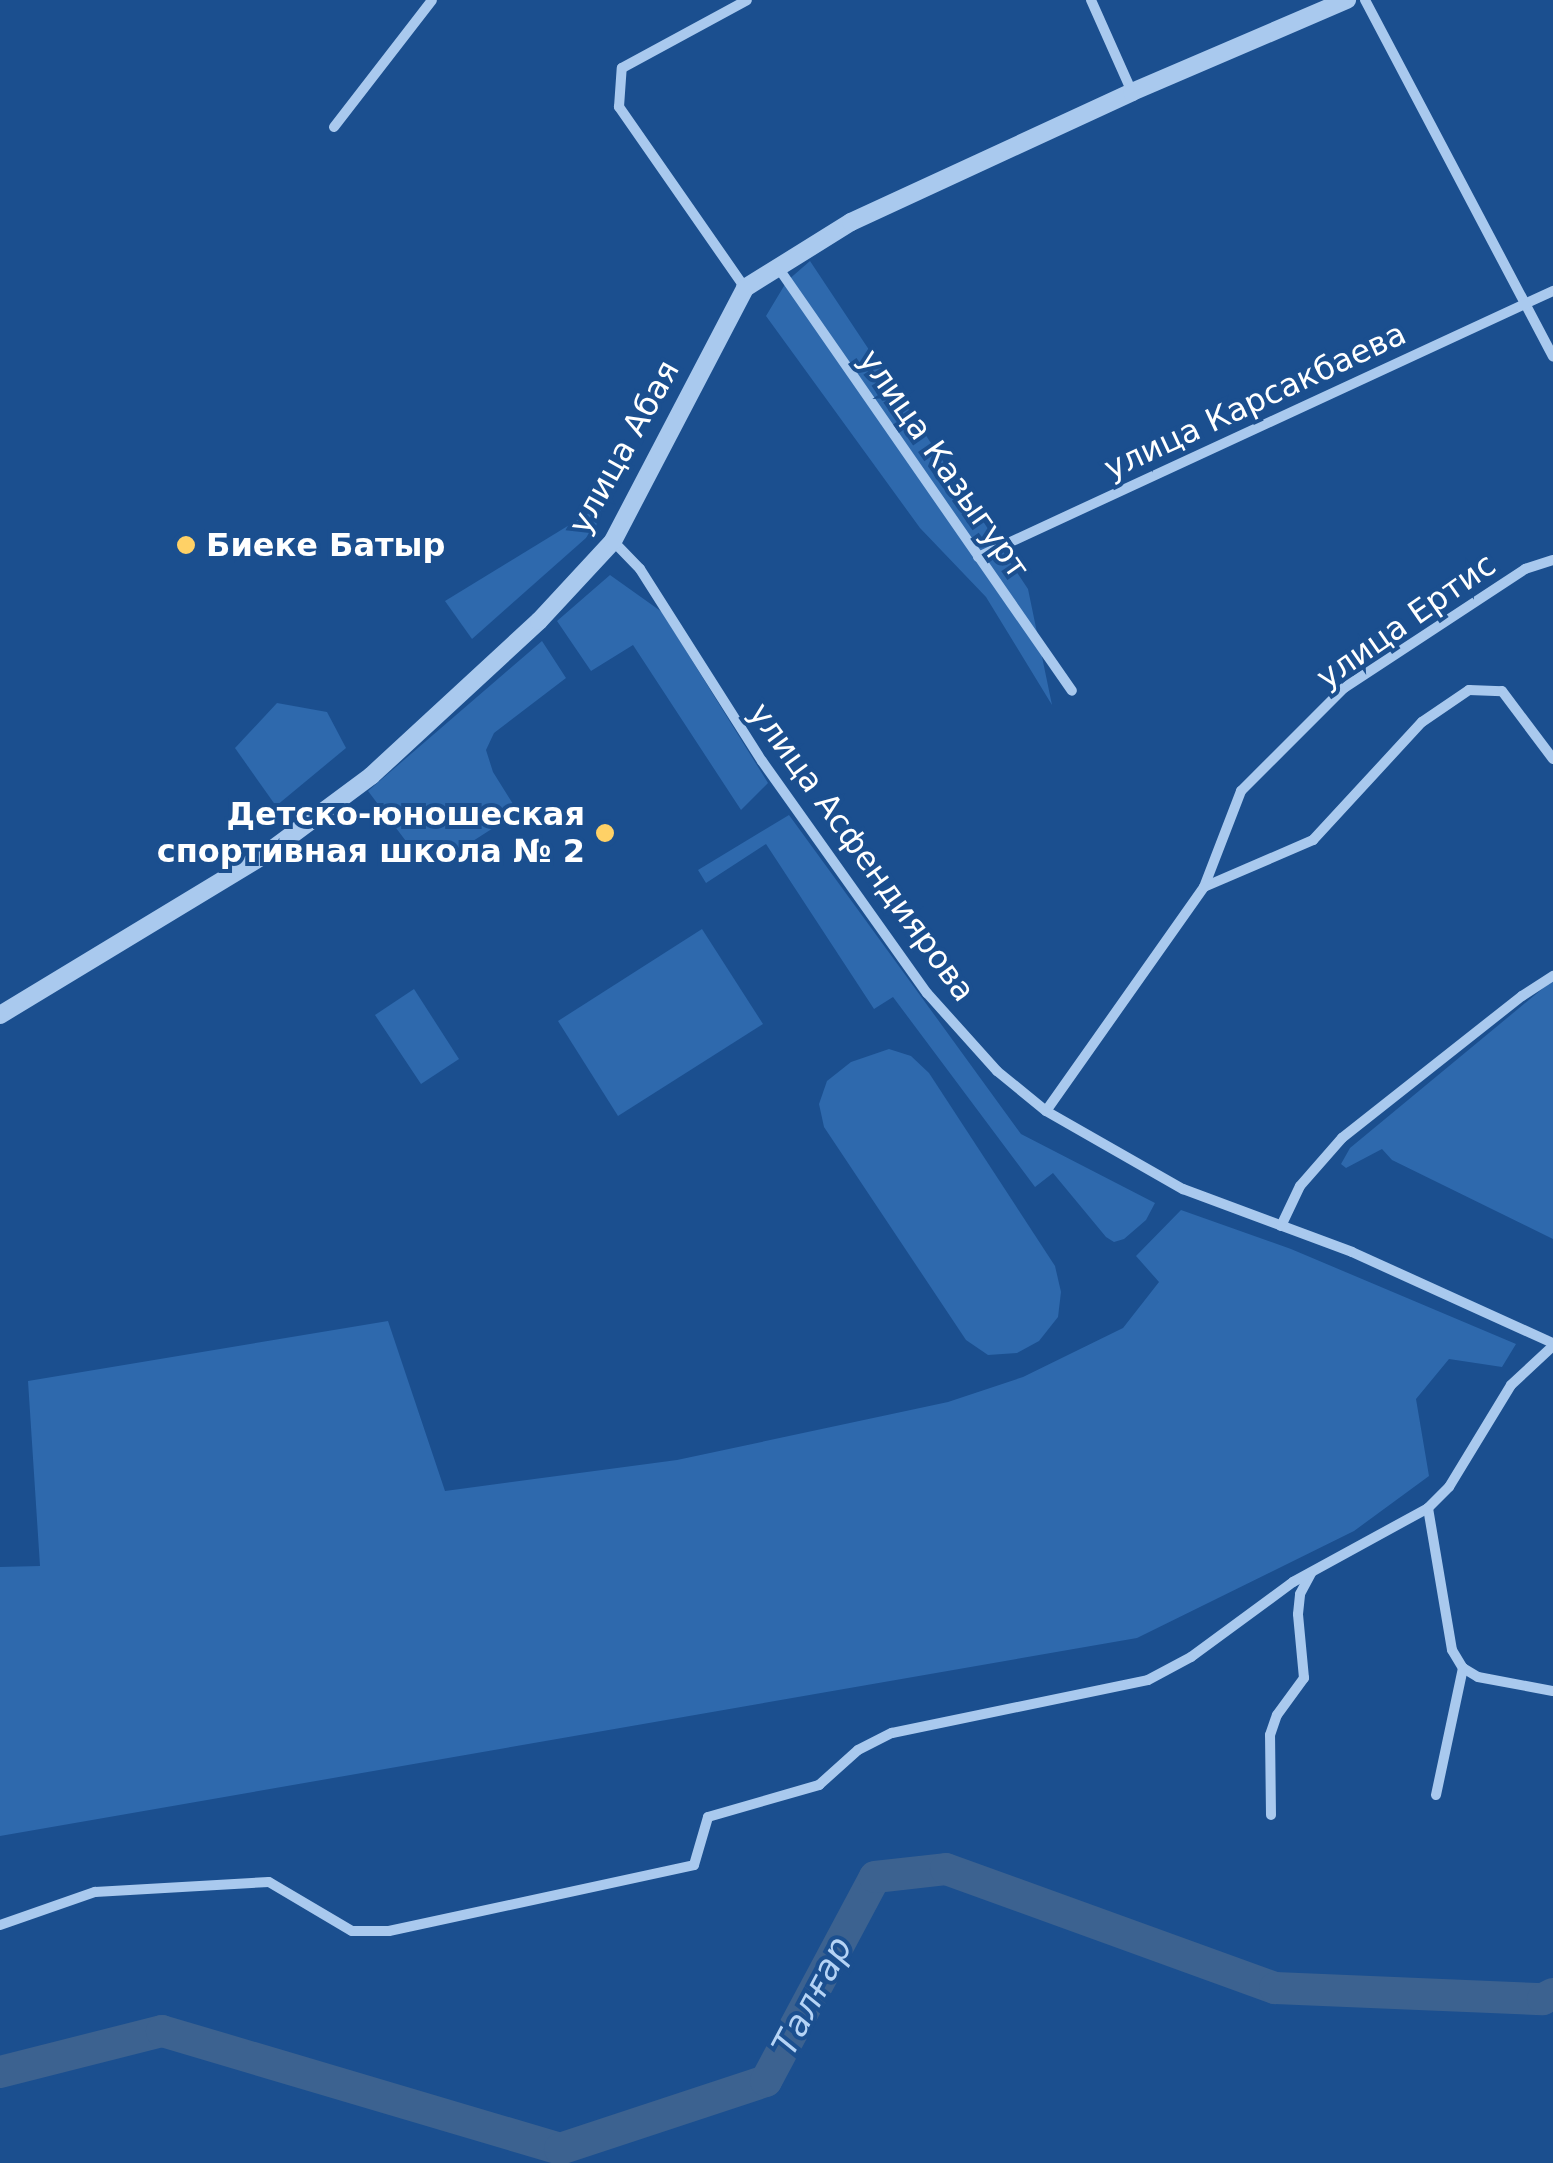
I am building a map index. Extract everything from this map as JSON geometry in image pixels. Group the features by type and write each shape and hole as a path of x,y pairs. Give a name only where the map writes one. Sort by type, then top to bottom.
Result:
{"street":[{"path":"334,127 432,0"},
{"path":"745,288 619,107 622,68 747,0"},
{"path":"1090,0 1132,92"},
{"name":"улица Абая","path":"0,1015 266,854 360,784 539,621 613,542 745,288 852,222 1132,92 1346,0"},
{"path":"1364,0 1553,357"},
{"name":"улица Казыгурт","path":"776,266 1072,691"},
{"name":"улица Карсакбаева","path":"978,557 1553,291"},
{"name":"улица Асфендиярова","path":"613,542 640,569 762,761 926,994 997,1072 1046,1111 1183,1189 1352,1252 1553,1345"},
{"name":"улица Ертис","path":"1046,1111 1204,887 1241,791 1344,688 1526,569 1553,560"},
{"path":"1204,887 1313,840 1422,722 1470,690 1502,691 1553,759"},
{"path":"1280,1226 1300,1186 1342,1138 1522,996 1553,976"},
{"path":"0,1924 95,1892 269,1882 352,1931 389,1931 694,1865 708,1817 819,1785 858,1750 892,1732 1148,1680 1191,1657 1312,1572 1428,1508 1449,1487 1511,1385 1553,1345"},
{"path":"1428,1508 1452,1650 1463,1668 1478,1677 1553,1690"},
{"path":"1271,1815 1270,1735 1277,1714 1304,1678 1298,1614 1300,1594 1312,1572"},
{"path":"1436,1794 1463,1668"}],"shaded area":[{"path":"810,261 1028,589 1052,705 986,597 920,528 766,316 787,281"},
{"path":"602,505 595,530 472,639 445,601"},
{"path":"610,575 662,612 768,783 741,810 633,645 591,671 557,621"},
{"path":"542,641 566,678 494,733 486,750 493,772 518,812 448,857 421,861 368,791"},
{"path":"277,703 327,712 346,748 276,806 235,748"},
{"path":"789,815 1021,1134 1155,1203 1146,1220 1124,1239 1114,1242 1106,1237 1053,1173 1035,1187 893,997 874,1009 766,844 706,883 698,870"},
{"path":"702,929 763,1024 618,1116 558,1021"},
{"path":"1553,980 1553,1239 1392,1160 1382,1149 1346,1168 1341,1164 1350,1148"},
{"path":"414,989 459,1059 421,1084 375,1015"},
{"path":"889,1049 911,1056 929,1073 1055,1266 1061,1292 1058,1317 1039,1341 1017,1353 988,1355 966,1340 824,1127 819,1104 827,1081 851,1062"},
{"path":"1181,1210 1291,1249 1516,1344 1502,1367 1449,1359 1416,1399 1429,1476 1354,1531 1137,1638 0,1836 0,1567 40,1566 28,1381 388,1321 445,1491 677,1460 948,1402 1023,1377 1123,1328 1159,1282 1136,1256"}],"waterway":[{"name":"Талғар","path":"0,2072 162,2031 560,2149 766,2081 875,1877 946,1869 1275,1988 1543,1999 1553,1994"}],"place":[{"name":"Биеке Батыр","path":"186,545"},
{"name":"Детско-юношеская спортивная школа № 2","path":"605,833"}]}
